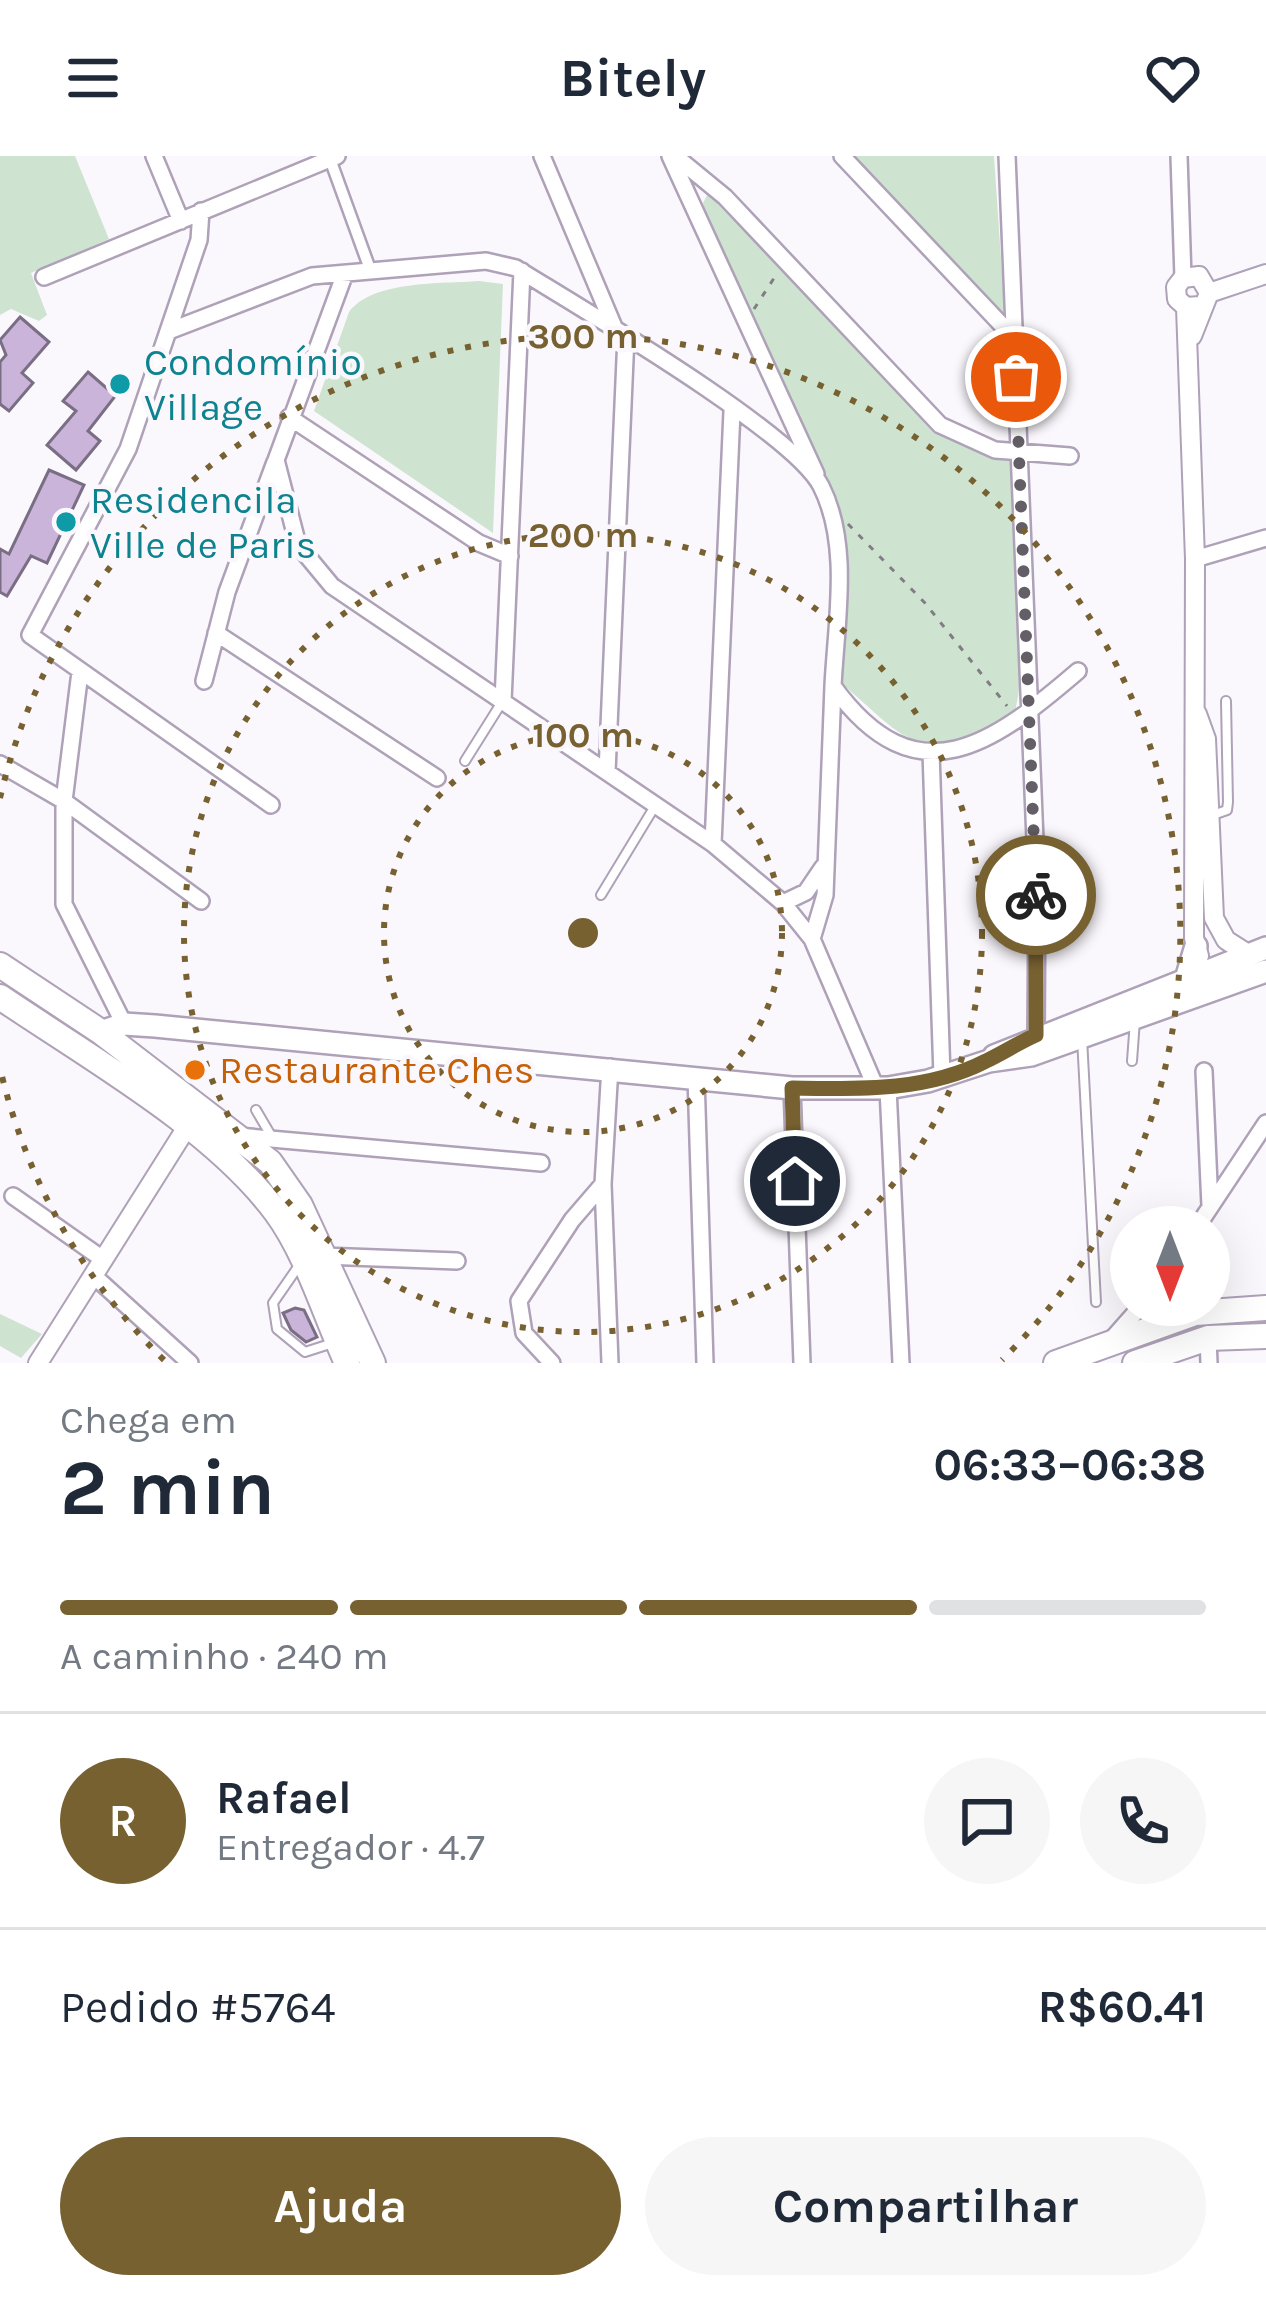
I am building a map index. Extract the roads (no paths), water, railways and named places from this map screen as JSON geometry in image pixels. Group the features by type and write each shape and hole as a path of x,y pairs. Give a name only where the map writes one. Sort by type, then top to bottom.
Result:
{"main road":[{"path":"1195,942 1202,980"},
{"path":"86,1057 115,1034 155,1025 792,1088 882,1088 942,1076 988,1060 1036,1035 1262,955"},
{"path":"0,965 115,1034 286,1182 342,1352"},
{"path":"988,1060 1031,1055 1135,1019 1202,980"},
{"path":"0,997 186,1127 257,1190 312,1259 373,1363"},
{"path":"1230,1308 1266,1307"},
{"path":"1055,1363 1111,1340 1131,1326"},
{"path":"1135,1363 1266,1336"}],"street":[{"path":"154,156 181,221"},
{"path":"542,156 621,333 608,772"},
{"path":"672,156 794,421 836,534 823,911 812,939"},
{"path":"672,156 725,197 940,425 1018,455 1070,456"},
{"path":"842,156 1014,338"},
{"path":"1007,156 1023,718 1036,889 1036,1035"},
{"path":"1179,156 1183,240 1197,290 1187,352 1197,714 1206,739 1203,886 1195,942"},
{"path":"44,277 334,158 371,272"},
{"path":"201,211 199,240 128,449 30,635 271,805"},
{"path":"169,331 312,276 486,261 522,271 621,333 769,435 819,482"},
{"path":"503,701 522,271"},
{"path":"1197,290 1246,283 1266,274"},
{"path":"204,681 255,506 344,276"},
{"path":"713,844 732,411"},
{"path":"289,417 479,543 509,556"},
{"path":"769,435 794,421"},
{"path":"276,460 298,544 322,576 713,844 783,903 812,939 858,1051 882,1088 901,1363"},
{"path":"1196,559 1266,538"},
{"path":"216,633 437,778"},
{"path":"832,686 881,732 931,752 966,747 1023,718 1078,671"},
{"path":"80,672 64,801 64,904 115,1034"},
{"path":"931,752 942,1076"},
{"path":"0,764 64,801 201,901"},
{"path":"783,903 806,892 823,867"},
{"path":"1203,886 1218,931 1262,955"},
{"path":"1195,942 1218,931"},
{"path":"843,1089 858,1051"},
{"path":"610,1067 603,1184 610,1363"},
{"path":"1204,1071 1210,1206"},
{"path":"696,1076 705,1363"},
{"path":"792,1088 802,1363"},
{"path":"38,1363 202,1107"},
{"path":"1211,1206 1266,1123"},
{"path":"236,1135 542,1163"},
{"path":"545,1360 521,1326 519,1301 572,1220 603,1184"},
{"path":"14,1196 99,1268 180,1360"},
{"path":"312,1259 458,1261"}],"lane":[{"path":"464,761 503,701"},
{"path":"1202,816 1226,810 1226,701"},
{"path":"601,895 656,805"},
{"path":"1132,1060 1135,1019"},
{"path":"1082,1036 1096,1302"},
{"path":"256,1110 273,1138"},
{"path":"312,1259 273,1303 277,1329 305,1352 342,1352"}],"place":[{"name":"Condomínio Village","path":"120,384"},
{"name":"Residencila Ville de Paris","path":"66,522"},
{"name":"Restaurante Ches","path":"195,1070"}]}
